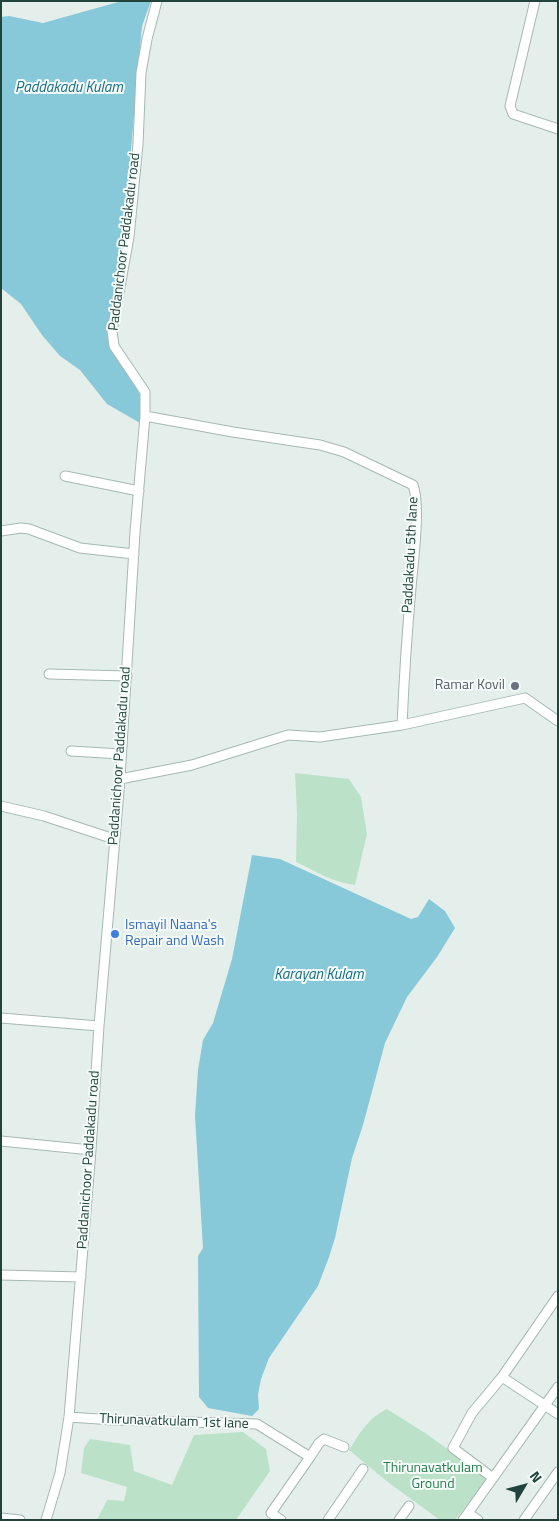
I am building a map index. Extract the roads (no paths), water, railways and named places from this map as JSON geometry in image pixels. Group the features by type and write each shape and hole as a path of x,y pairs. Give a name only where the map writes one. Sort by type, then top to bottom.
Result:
{"street":[{"name":"Paddanichoor Paddakadu road","path":"46,1520 60,1473 70,1417 99,1026 120,779 145,416 145,392 114,346 112,332 129,237 138,144 141,73 146,39 157,1"},
{"path":"535,1 510,106 513,114 558,129"},
{"name":"Paddakadu 5th lane","path":"145,416 320,446 344,452 413,485 416,493 416,518 406,639 402,725"},
{"path":"66,476 140,492"},
{"path":"1,530 12,528 29,529 80,548 134,554"},
{"path":"49,674 127,676"},
{"path":"120,779 192,765 288,735 320,737 402,725 524,698 558,721"},
{"path":"71,751 121,754"},
{"path":"1,806 44,816 114,839"},
{"path":"1,1018 99,1026"},
{"path":"1,1141 91,1150"},
{"path":"1,1274 81,1277"},
{"path":"494,1478 453,1448 472,1413 502,1377 558,1296"},
{"path":"502,1377 558,1414"},
{"path":"478,1520 466,1516 558,1387"},
{"name":"Thirunavatkulam 1st lane","path":"70,1417 257,1424 310,1457"},
{"path":"281,1520 269,1516 319,1443 324,1439 344,1447"},
{"path":"328,1520 363,1469"},
{"path":"524,1520 558,1472"},
{"path":"399,1520 409,1506"},
{"path":"1,1518 20,1520"}],"water":[{"name":"Paddakadu Kulam","path":"122,1 151,1 142,26 123,240 108,335 141,397 140,423 107,404 80,370 60,356 42,335 21,304 1,288 1,17 9,16 43,23"},
{"name":"Karayan Kulam","path":"252,855 280,859 411,919 418,917 429,899 445,911 455,928 437,957 407,997 385,1043 352,1158 335,1238 329,1257 318,1286 269,1358 261,1379 258,1395 259,1409 252,1416 208,1408 199,1397 198,1256 203,1248 195,1116 198,1070 203,1040 213,1023 232,959"}],"place":[{"name":"Ramar Kovil","path":"515,686"},
{"name":"Ismayil Naana's Repair and Wash","path":"115,934"}],"park label":[{"name":"Thirunavatkulam Ground","path":"433,1478"}]}
